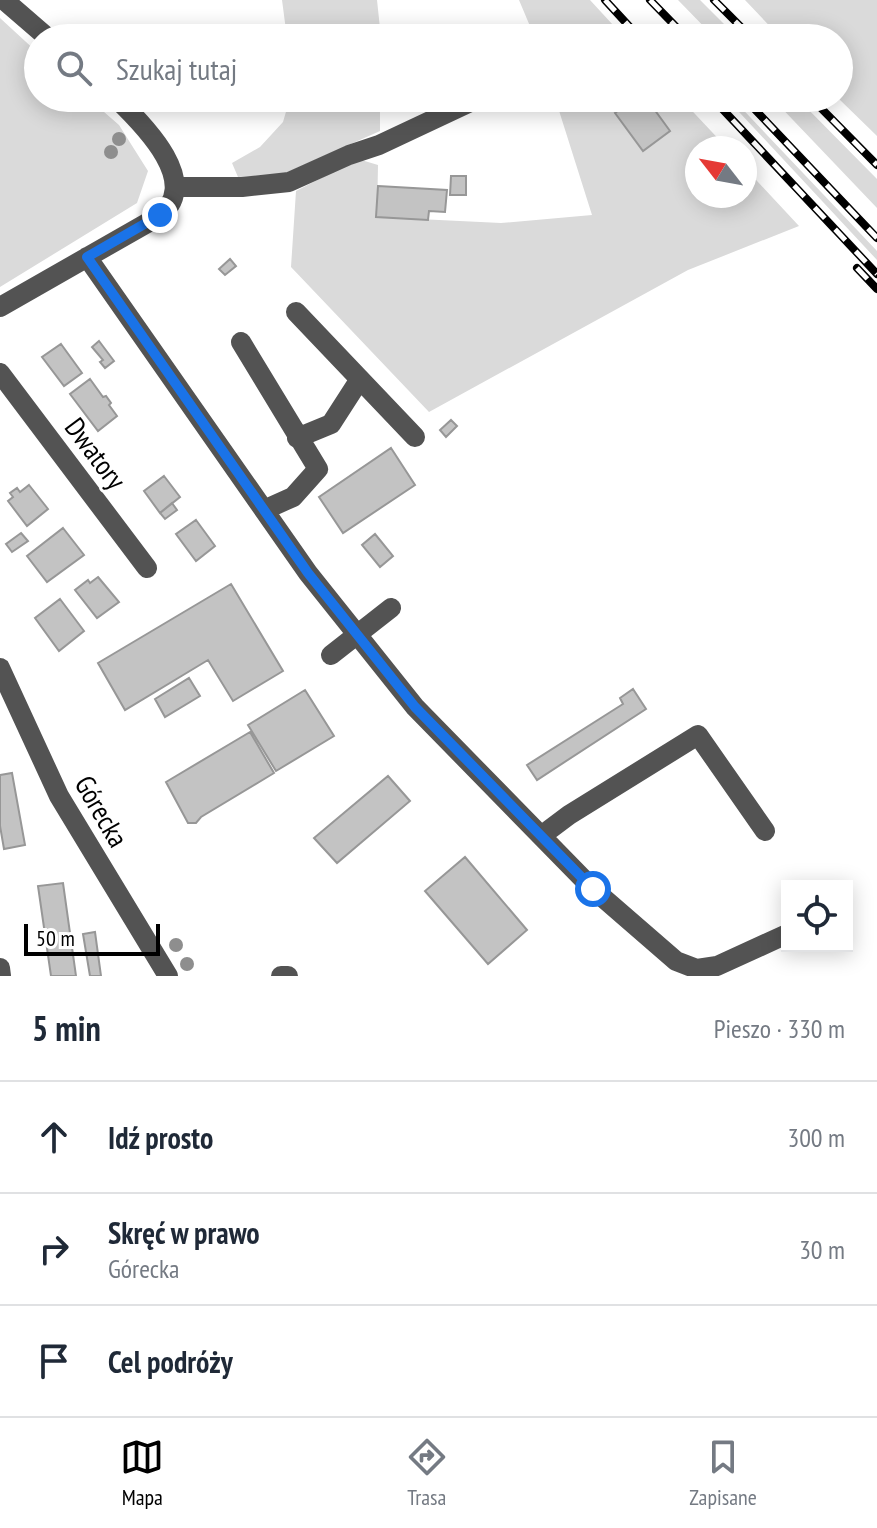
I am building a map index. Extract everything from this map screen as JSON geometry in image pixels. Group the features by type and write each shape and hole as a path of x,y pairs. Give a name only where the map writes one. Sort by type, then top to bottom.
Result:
{"street":[{"path":"4,0 32,24"},
{"path":"0,307 164,212 174,197 170,167 155,141 129,112"},
{"path":"175,187 242,187 289,182 449,112"},
{"path":"87,257 308,573 415,707 593,889 676,961 697,969 717,966 781,937"},
{"path":"296,312 415,437"},
{"path":"241,342 318,469 293,497 264,510"},
{"name":"Dwatory","path":"0,373 147,568"},
{"path":"297,438 331,424 360,379"},
{"path":"331,655 391,608"},
{"name":"Górecka","path":"0,668 59,796 168,976"},
{"path":"541,836 569,815 698,735 765,831"},
{"path":"0,968 1,976"},
{"path":"281,976 288,976"}],"shaded area":[{"path":"282,0 377,0 380,24 285,24"},
{"path":"519,0 590,0 612,24 529,24"},
{"path":"678,0 700,0 724,24 701,24"},
{"path":"745,0 877,0 877,136 852,112 853,24 768,24"},
{"path":"0,18 24,40 24,112 104,112 119,125 148,171 137,203 0,287"},
{"path":"286,112 380,112 380,131 281,175 238,177 232,163 260,147 283,122"},
{"path":"559,112 693,112 716,136 685,136 685,208 757,208 757,181 799,226 688,270 429,412 291,267 296,191 358,159 378,165 377,217 501,223 592,215"},
{"path":"739,112 745,112 877,251 877,260"},
{"path":"785,112 811,112 877,179 877,208"}],"building":[{"path":"656,112 670,131 643,151 615,113"},
{"path":"451,176 466,176 466,195 450,195"},
{"path":"378,186 447,190 445,212 429,211 428,220 376,217"},
{"path":"230,259 236,266 225,275 219,269"},
{"path":"99,341 114,361 105,368 100,362 103,360 92,347"},
{"path":"61,344 82,373 64,386 42,357"},
{"path":"90,379 103,397 106,396 117,416 98,431 70,394"},
{"path":"451,420 457,426 446,437 440,430"},
{"path":"391,448 415,485 343,533 319,497"},
{"path":"164,476 180,497 160,513 144,491"},
{"path":"29,485 48,509 27,526 8,501 13,497 10,493 17,488 20,492"},
{"path":"172,503 177,510 165,519 160,513"},
{"path":"196,520 215,546 196,561 176,534"},
{"path":"63,528 84,555 47,582 27,556"},
{"path":"21,533 28,541 12,552 6,544"},
{"path":"375,534 393,556 380,567 362,545"},
{"path":"98,577 119,602 97,618 75,590"},
{"path":"231,584 283,671 233,701 208,660 125,710 98,663"},
{"path":"60,599 84,631 59,651 35,618"},
{"path":"189,678 200,696 165,717 155,699"},
{"path":"633,689 646,709 537,780 527,765 623,704 620,698"},
{"path":"305,690 334,736 276,771 248,725"},
{"path":"250,732 274,773 196,823 188,823 166,782"},
{"path":"12,773 25,845 4,849 0,826 0,775"},
{"path":"388,776 410,801 337,863 314,838"},
{"path":"465,857 527,930 488,964 425,891"},
{"path":"63,883 76,976 51,976 38,886"},
{"path":"95,932 101,976 90,976 83,934"}],"railway":[{"path":"605,0 627,24"},
{"path":"650,0 673,24"},
{"path":"714,0 738,24"},
{"path":"725,112 877,274"},
{"path":"757,112 877,238"},
{"path":"825,112 877,165"},
{"path":"857,268 877,289"}],"route":[{"path":"160,215 87,257 308,573 415,707 593,889"}]}
